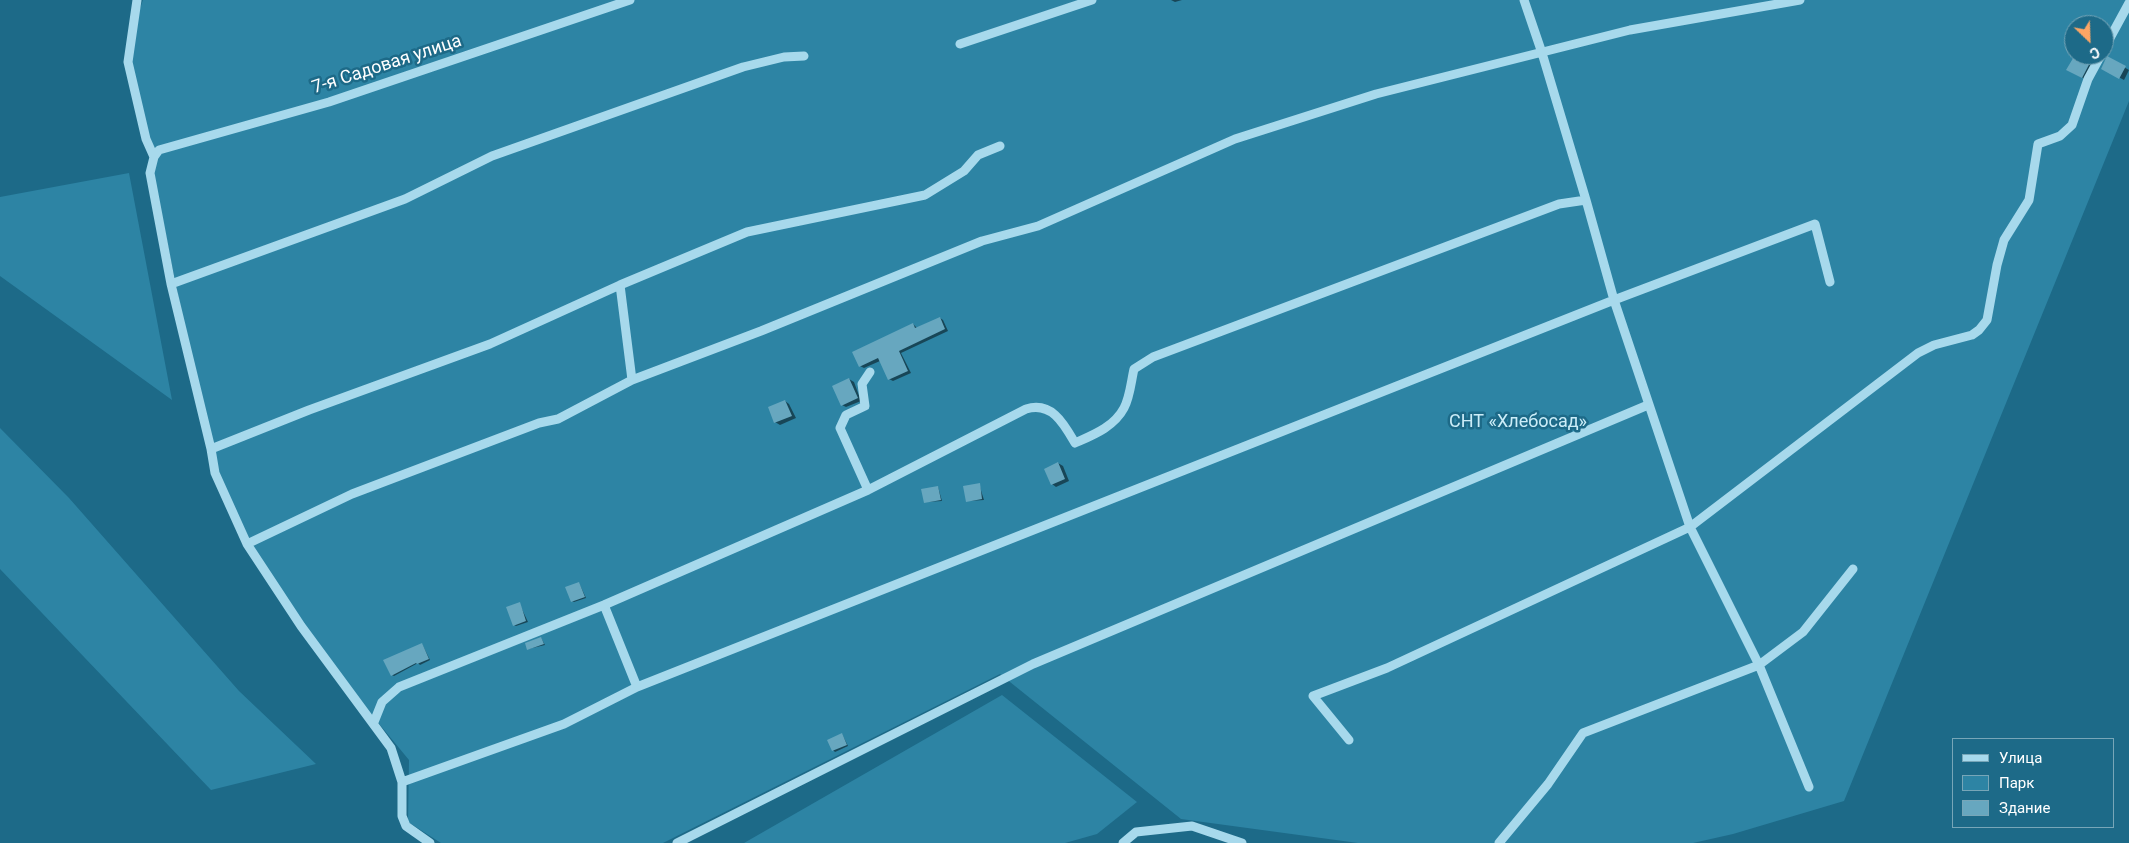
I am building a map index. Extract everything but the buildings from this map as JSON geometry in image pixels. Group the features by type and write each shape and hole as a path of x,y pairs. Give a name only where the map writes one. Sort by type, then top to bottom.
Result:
{"lane":[{"path":"137,0 128,62 146,139 154,157 150,173 172,284 216,473 247,544 301,626 374,722 391,748 402,782 402,816 406,826 430,843"},
{"name":"7-я Садовая улица","path":"154,157 159,150 328,102 630,0"},
{"path":"960,44 1092,0"},
{"path":"1524,0 1542,53 1614,300 1690,527 1759,665 1809,786"},
{"path":"247,544 352,494 539,423 558,419 632,380 761,331 982,241 1038,226 1234,139 1376,94 1630,30 1800,0"},
{"path":"2114,31 2129,3"},
{"path":"172,284 405,199 492,156 743,67 784,57 804,56"},
{"path":"1349,740 1313,696 1387,668 1690,527 1918,352 1934,345 1965,338 1978,330 1988,316 1997,265 2004,240 2029,200 2038,144 2060,136 2072,124 2088,79 2096,65"},
{"path":"211,449 309,410 490,344 620,285 747,232 925,195 964,171 978,155 1000,146"},
{"path":"374,722 382,702 399,687 604,605 868,490 1031,407 1047,410 1061,418 1075,443 1101,431 1118,417 1124,408 1134,369 1154,357 1559,204 1586,200"},
{"path":"402,782 564,724 637,687 1614,300 1815,224 1830,282"},
{"path":"620,285 632,380"},
{"path":"868,490 840,428 846,416 865,406 862,384 870,372"},
{"path":"677,843 1033,664 1648,405"},
{"path":"1499,843 1548,784 1583,733 1759,665 1803,632 1853,569"},
{"path":"604,605 637,687"},
{"path":"1122,843 1136,832 1192,826 1242,843"}],"green space":[{"name":"СНТ «Хлебосад»","path":"143,0 2129,0 2129,101 1844,801 1733,834 1693,843 1358,843 1181,819 1000,674 663,843 441,843 408,822 409,760 299,627 222,495 179,300 127,44"},
{"path":"129,173 172,400 0,276 0,197"},
{"path":"0,428 69,498 239,691 316,764 211,790 0,569"},
{"path":"1002,695 1137,802 1097,834 1065,843 744,843"}]}
